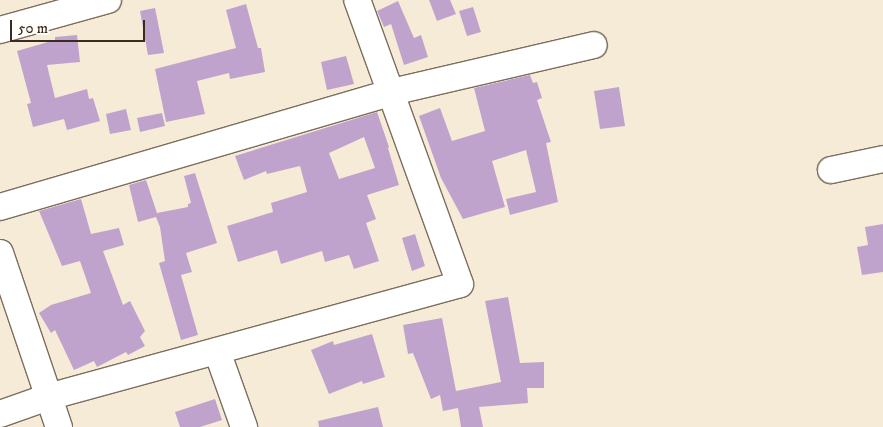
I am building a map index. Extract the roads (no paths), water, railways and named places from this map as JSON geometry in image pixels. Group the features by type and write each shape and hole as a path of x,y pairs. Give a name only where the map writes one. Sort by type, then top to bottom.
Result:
{"street":[{"path":"0,30 108,0"},
{"path":"0,414 48,397 460,284 392,92 357,0"},
{"path":"0,207 392,92 594,45"},
{"path":"831,170 883,159"},
{"path":"0,253 59,427"},
{"path":"217,351 244,427"}]}
